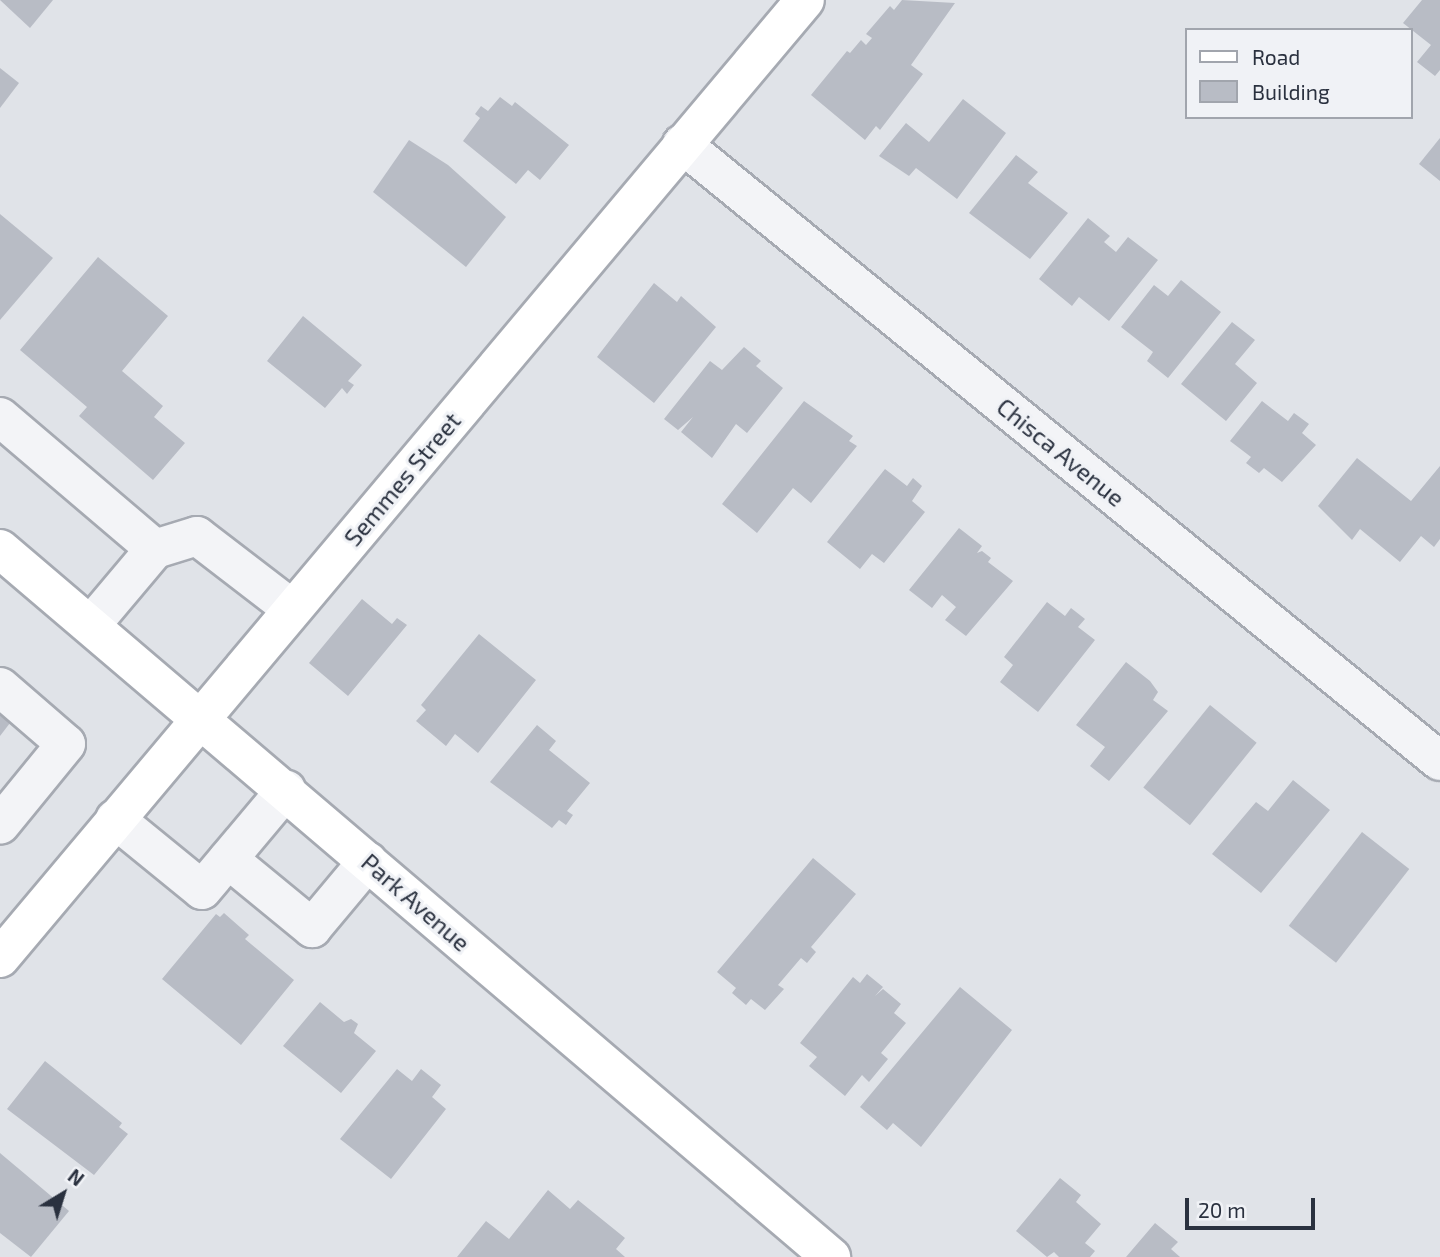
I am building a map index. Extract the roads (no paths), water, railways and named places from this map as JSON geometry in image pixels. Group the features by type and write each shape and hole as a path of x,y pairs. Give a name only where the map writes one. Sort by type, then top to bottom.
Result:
{"main road":[{"name":"Semmes Street","path":"0,958 805,0"},
{"name":"Park Avenue","path":"0,549 201,717 831,1257"}],"street":[{"name":"Chisca Avenue","path":"682,144 1440,761"},
{"path":"0,417 155,549"},
{"path":"91,625 155,549 197,536 292,609"},
{"path":"0,687 66,744 0,825"},
{"path":"116,818 202,890 286,790"},
{"path":"228,859 312,928 368,861"}]}
